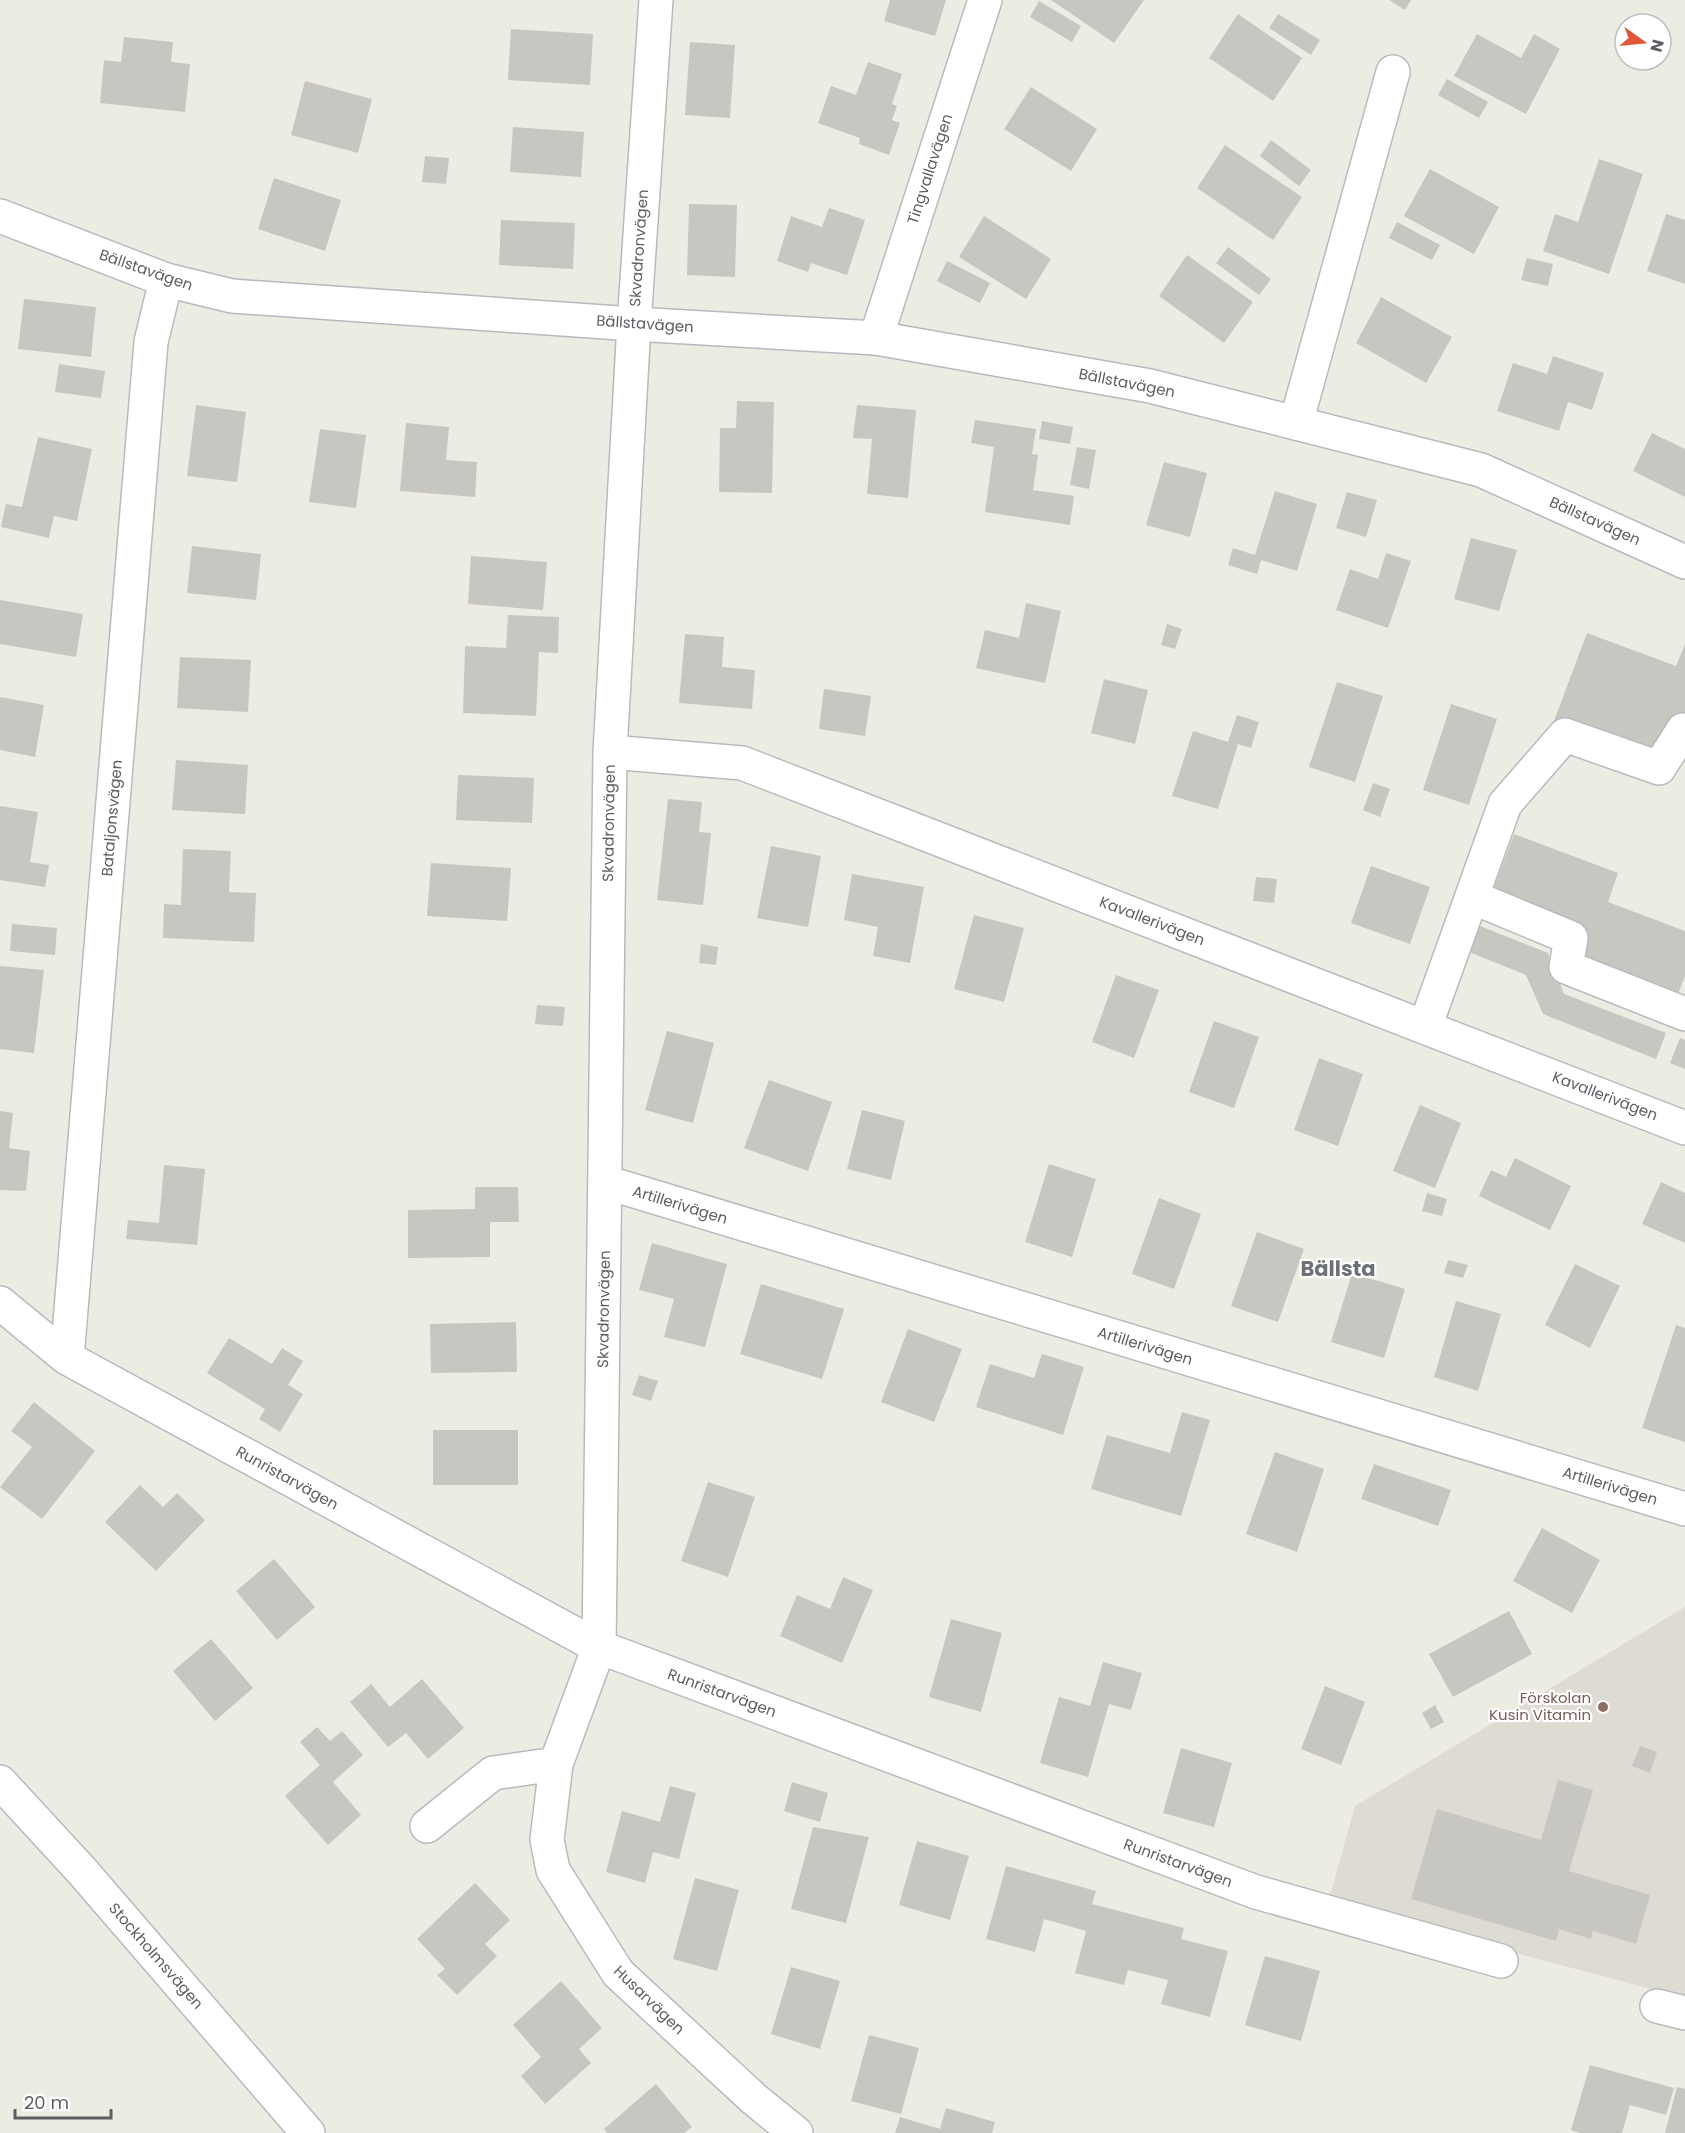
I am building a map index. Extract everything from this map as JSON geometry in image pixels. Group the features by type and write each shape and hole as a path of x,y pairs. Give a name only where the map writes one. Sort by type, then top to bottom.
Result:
{"street":[{"name":"Skvadronvägen","path":"599,1647 610,752 634,324 656,0"},
{"name":"Tingvallavägen","path":"876,338 984,0"},
{"path":"1296,423 1393,72"},
{"name":"Bällstavägen","path":"0,216 166,280 232,296 876,338 1150,386 1481,470 1685,562"},
{"name":"Bataljonsvägen","path":"67,1358 151,342 166,280"},
{"path":"1425,1027 1505,804 1565,735 1659,768 1685,730"},
{"name":"Kavallerivägen","path":"610,752 742,763 1685,1128"},
{"path":"1472,897 1571,938 1566,967 1685,1014"},
{"name":"Artillerivägen","path":"605,1182 1685,1509"},
{"name":"Runristarvägen","path":"0,1303 67,1358 599,1647 1256,1892 1501,1961"},
{"name":"Husarvägen","path":"599,1647 556,1764 547,1840 553,1870 618,1973 754,2099 796,2133"},
{"path":"427,1826 493,1773 556,1764"},
{"name":"Stockholmsvägen","path":"0,1782 82,1871 308,2133"}],"shaded area":[{"name":"Förskolan Kusin Vitamin","path":"1685,1607 1685,1998 1328,1903 1355,1806"}],"building":[{"path":"890,0 946,0 935,36 884,21"},
{"path":"1051,0 1144,0 1114,43"},
{"path":"1389,0 1411,0 1405,10"},
{"path":"1039,1 1081,26 1072,42 1030,17"},
{"path":"1238,14 1302,58 1273,101 1209,58"},
{"path":"1278,14 1320,40 1311,55 1269,28"},
{"path":"511,29 593,34 590,85 508,80"},
{"path":"1477,34 1521,58 1534,34 1560,49 1526,114 1454,76"},
{"path":"124,37 173,42 171,62 190,64 185,112 100,103 104,60 121,62"},
{"path":"690,42 735,45 730,118 685,115"},
{"path":"868,62 902,74 892,104 897,106 892,120 900,123 889,155 859,144 860,138 818,123 831,86 856,95"},
{"path":"1447,79 1488,102 1479,118 1438,95"},
{"path":"305,81 372,99 358,153 291,135"},
{"path":"1031,87 1097,129 1071,171 1004,129"},
{"path":"513,127 584,132 581,177 510,172"},
{"path":"1271,140 1311,170 1299,186 1260,156"},
{"path":"1225,145 1302,197 1273,240 1197,188"},
{"path":"425,156 449,158 446,184 422,182"},
{"path":"1599,159 1643,174 1609,274 1543,251 1555,214 1578,222"},
{"path":"1430,169 1499,207 1474,254 1404,216"},
{"path":"274,178 341,200 325,251 258,229"},
{"path":"689,204 737,205 735,277 687,275"},
{"path":"829,208 865,220 847,275 811,263 808,272 777,261 791,216 822,227"},
{"path":"1666,214 1685,220 1685,284 1647,271"},
{"path":"984,216 1051,259 1026,299 959,257"},
{"path":"501,220 575,223 573,269 499,265"},
{"path":"1397,222 1440,245 1432,260 1389,238"},
{"path":"1228,247 1271,279 1259,295 1216,263"},
{"path":"1187,255 1253,302 1224,343 1159,296"},
{"path":"1527,258 1553,264 1548,286 1521,280"},
{"path":"947,261 990,283 980,303 937,281"},
{"path":"1381,297 1452,337 1426,383 1356,343"},
{"path":"24,299 96,307 91,357 18,349"},
{"path":"1553,356 1604,373 1592,410 1568,402 1559,431 1497,411 1513,363 1547,374"},
{"path":"59,364 105,371 101,398 55,392"},
{"path":"737,401 774,402 772,493 719,492 720,428 736,428"},
{"path":"196,405 246,412 237,482 187,476"},
{"path":"857,405 916,410 908,498 867,494 872,439 853,438"},
{"path":"975,420 1036,429 1032,454 1038,455 1033,490 1074,496 1070,525 985,512 994,447 971,443"},
{"path":"1042,421 1073,427 1070,444 1039,439"},
{"path":"406,423 449,427 446,460 477,462 475,497 400,491"},
{"path":"320,429 366,435 356,508 309,502"},
{"path":"1652,433 1685,449 1685,497 1633,471"},
{"path":"38,437 92,449 77,521 54,516 49,538 1,527 6,504 22,507"},
{"path":"1077,447 1096,450 1089,489 1070,485"},
{"path":"1164,462 1207,473 1190,537 1146,525"},
{"path":"1275,491 1317,504 1297,571 1261,560 1257,574 1228,565 1233,548 1255,555"},
{"path":"1347,492 1377,500 1366,537 1336,528"},
{"path":"1471,538 1517,550 1499,611 1454,599"},
{"path":"192,546 261,554 256,600 187,593"},
{"path":"1386,553 1411,561 1388,628 1336,610 1350,569 1378,579"},
{"path":"471,556 547,562 543,610 468,604"},
{"path":"0,600 83,614 76,657 0,644"},
{"path":"1026,603 1061,611 1045,683 976,668 985,630 1019,638"},
{"path":"508,615 559,617 558,653 539,652 536,716 463,713 465,646 506,648"},
{"path":"1167,624 1182,629 1175,649 1161,645"},
{"path":"1587,633 1676,666 1685,644 1685,720 1660,761 1554,721"},
{"path":"685,634 724,637 722,667 755,670 752,709 679,703"},
{"path":"180,657 251,660 248,712 177,708"},
{"path":"1104,679 1148,690 1135,744 1091,733"},
{"path":"1337,682 1383,696 1355,782 1309,767"},
{"path":"824,689 871,696 865,736 819,729"},
{"path":"0,697 44,705 35,757 0,750"},
{"path":"1451,704 1497,719 1469,805 1423,790"},
{"path":"1237,715 1259,722 1251,748 1238,744 1218,809 1172,796 1193,731 1228,742"},
{"path":"176,760 248,765 245,814 172,810"},
{"path":"458,775 534,778 532,823 456,820"},
{"path":"1373,783 1390,789 1380,817 1363,810"},
{"path":"668,799 702,802 699,832 711,833 703,905 657,900"},
{"path":"0,806 38,812 30,862 49,865 45,887 0,880"},
{"path":"1514,834 1618,873 1608,902 1685,931 1685,976 1676,999 1572,960 1490,899"},
{"path":"771,846 821,856 808,927 757,918"},
{"path":"183,849 231,851 229,892 256,893 254,942 163,938 164,904 181,905"},
{"path":"431,863 511,868 507,921 427,916"},
{"path":"1371,866 1430,887 1410,944 1351,923"},
{"path":"852,874 924,887 910,963 873,956 878,927 844,920"},
{"path":"1256,877 1277,879 1274,903 1253,901"},
{"path":"974,915 1024,928 1004,1002 954,989"},
{"path":"12,924 57,928 55,955 10,951"},
{"path":"1480,926 1548,953 1564,994 1666,1033 1656,1059 1543,1014 1526,975 1469,952"},
{"path":"701,944 718,947 716,965 699,963"},
{"path":"0,966 44,970 34,1053 0,1049"},
{"path":"1116,975 1159,990 1134,1058 1092,1042"},
{"path":"537,1005 565,1007 563,1026 535,1024"},
{"path":"1214,1021 1259,1037 1234,1108 1189,1092"},
{"path":"667,1031 714,1043 693,1123 645,1110"},
{"path":"1680,1038 1685,1040 1685,1069 1670,1063"},
{"path":"1319,1058 1363,1074 1338,1146 1294,1130"},
{"path":"769,1080 832,1102 808,1171 744,1148"},
{"path":"1420,1105 1461,1123 1435,1188 1393,1171"},
{"path":"862,1110 905,1121 891,1180 847,1169"},
{"path":"0,1111 13,1113 9,1148 30,1151 26,1191 0,1190"},
{"path":"1515,1158 1571,1186 1550,1230 1479,1196 1491,1170 1506,1177"},
{"path":"1049,1164 1096,1179 1072,1257 1025,1242"},
{"path":"164,1165 205,1169 197,1245 126,1239 128,1220 159,1223"},
{"path":"1661,1182 1685,1193 1685,1243 1642,1224"},
{"path":"475,1187 518,1187 519,1222 490,1222 490,1257 408,1258 408,1210 475,1209"},
{"path":"1427,1193 1447,1199 1442,1216 1422,1211"},
{"path":"1159,1198 1201,1214 1174,1289 1132,1274"},
{"path":"1257,1232 1304,1249 1278,1322 1231,1306"},
{"path":"652,1243 727,1264 705,1347 664,1337 674,1299 639,1290"},
{"path":"1448,1260 1468,1265 1463,1278 1444,1273"},
{"path":"1575,1264 1620,1286 1590,1348 1545,1325"},
{"path":"1352,1273 1405,1289 1384,1358 1331,1342"},
{"path":"761,1284 844,1309 822,1379 740,1354"},
{"path":"1456,1301 1501,1314 1478,1391 1434,1377"},
{"path":"516,1322 517,1372 431,1373 430,1324"},
{"path":"1676,1325 1685,1328 1685,1442 1642,1428"},
{"path":"908,1329 962,1349 934,1422 881,1402"},
{"path":"229,1338 272,1364 282,1348 303,1361 288,1385 303,1394 280,1432 259,1419 265,1409 207,1373"},
{"path":"1042,1354 1084,1367 1063,1435 976,1407 990,1364 1034,1378"},
{"path":"639,1375 658,1381 651,1401 632,1395"},
{"path":"34,1402 95,1451 42,1519 0,1487 32,1447 11,1431"},
{"path":"1182,1412 1210,1420 1181,1516 1091,1489 1107,1435 1170,1453"},
{"path":"433,1430 518,1430 518,1485 433,1485"},
{"path":"1275,1452 1324,1469 1297,1552 1246,1534"},
{"path":"1374,1464 1451,1490 1438,1526 1361,1499"},
{"path":"708,1482 755,1497 728,1577 681,1561"},
{"path":"140,1485 163,1507 177,1493 205,1520 156,1571 105,1522"},
{"path":"1542,1528 1600,1560 1572,1613 1513,1581"},
{"path":"274,1559 315,1607 277,1640 236,1591"},
{"path":"843,1577 873,1590 842,1663 780,1636 797,1595 830,1609"},
{"path":"1509,1611 1532,1654 1453,1697 1429,1654"},
{"path":"951,1619 1002,1633 981,1712 929,1697"},
{"path":"211,1639 253,1688 215,1721 173,1671"},
{"path":"1103,1662 1142,1673 1131,1710 1109,1704 1088,1777 1040,1763 1059,1697 1090,1706"},
{"path":"422,1679 464,1728 428,1759 406,1733 388,1747 350,1702 371,1684 390,1707"},
{"path":"1325,1686 1365,1702 1341,1765 1301,1749"},
{"path":"1435,1705 1444,1722 1431,1729 1422,1713"},
{"path":"317,1727 330,1741 342,1731 363,1755 333,1782 361,1815 328,1845 285,1796 320,1765 300,1742"},
{"path":"1640,1746 1657,1752 1650,1773 1632,1766"},
{"path":"1181,1748 1232,1763 1214,1827 1163,1813"},
{"path":"1558,1780 1593,1790 1569,1871 1650,1895 1636,1944 1593,1931 1591,1939 1559,1929 1556,1941 1411,1899 1437,1809 1541,1840"},
{"path":"792,1782 828,1793 820,1822 784,1811"},
{"path":"670,1786 696,1793 679,1859 653,1852 645,1883 606,1872 622,1811 660,1822"},
{"path":"813,1827 869,1837 846,1923 791,1909"},
{"path":"917,1841 969,1856 950,1920 899,1905"},
{"path":"1006,1866 1096,1891 1092,1904 1184,1928 1181,1939 1228,1951 1210,2017 1161,2004 1168,1980 1128,1970 1124,1985 1075,1973 1086,1931 1044,1919 1035,1952 986,1939"},
{"path":"695,1878 739,1890 717,1971 673,1959"},
{"path":"475,1883 510,1920 485,1944 497,1956 457,1995 437,1975 445,1969 417,1939"},
{"path":"1265,1956 1320,1971 1301,2041 1245,2025"},
{"path":"791,1967 840,1981 820,2049 771,2034"},
{"path":"561,1981 602,2028 579,2049 591,2063 545,2104 521,2076 541,2057 513,2025"},
{"path":"869,2035 919,2048 901,2114 851,2101"},
{"path":"1590,2065 1674,2088 1666,2115 1630,2105 1622,2133 1580,2133 1571,2130"},
{"path":"656,2084 692,2127 684,2133 607,2133 604,2129"},
{"path":"1677,2087 1685,2089 1685,2133 1665,2133"},
{"path":"946,2108 995,2122 992,2133 895,2133 900,2117 940,2129"}],"place":[{"name":"Förskolan Kusin Vitamin","path":"1603,1707"}],"district":[{"name":"Bällsta","path":"1338,1269"}]}
